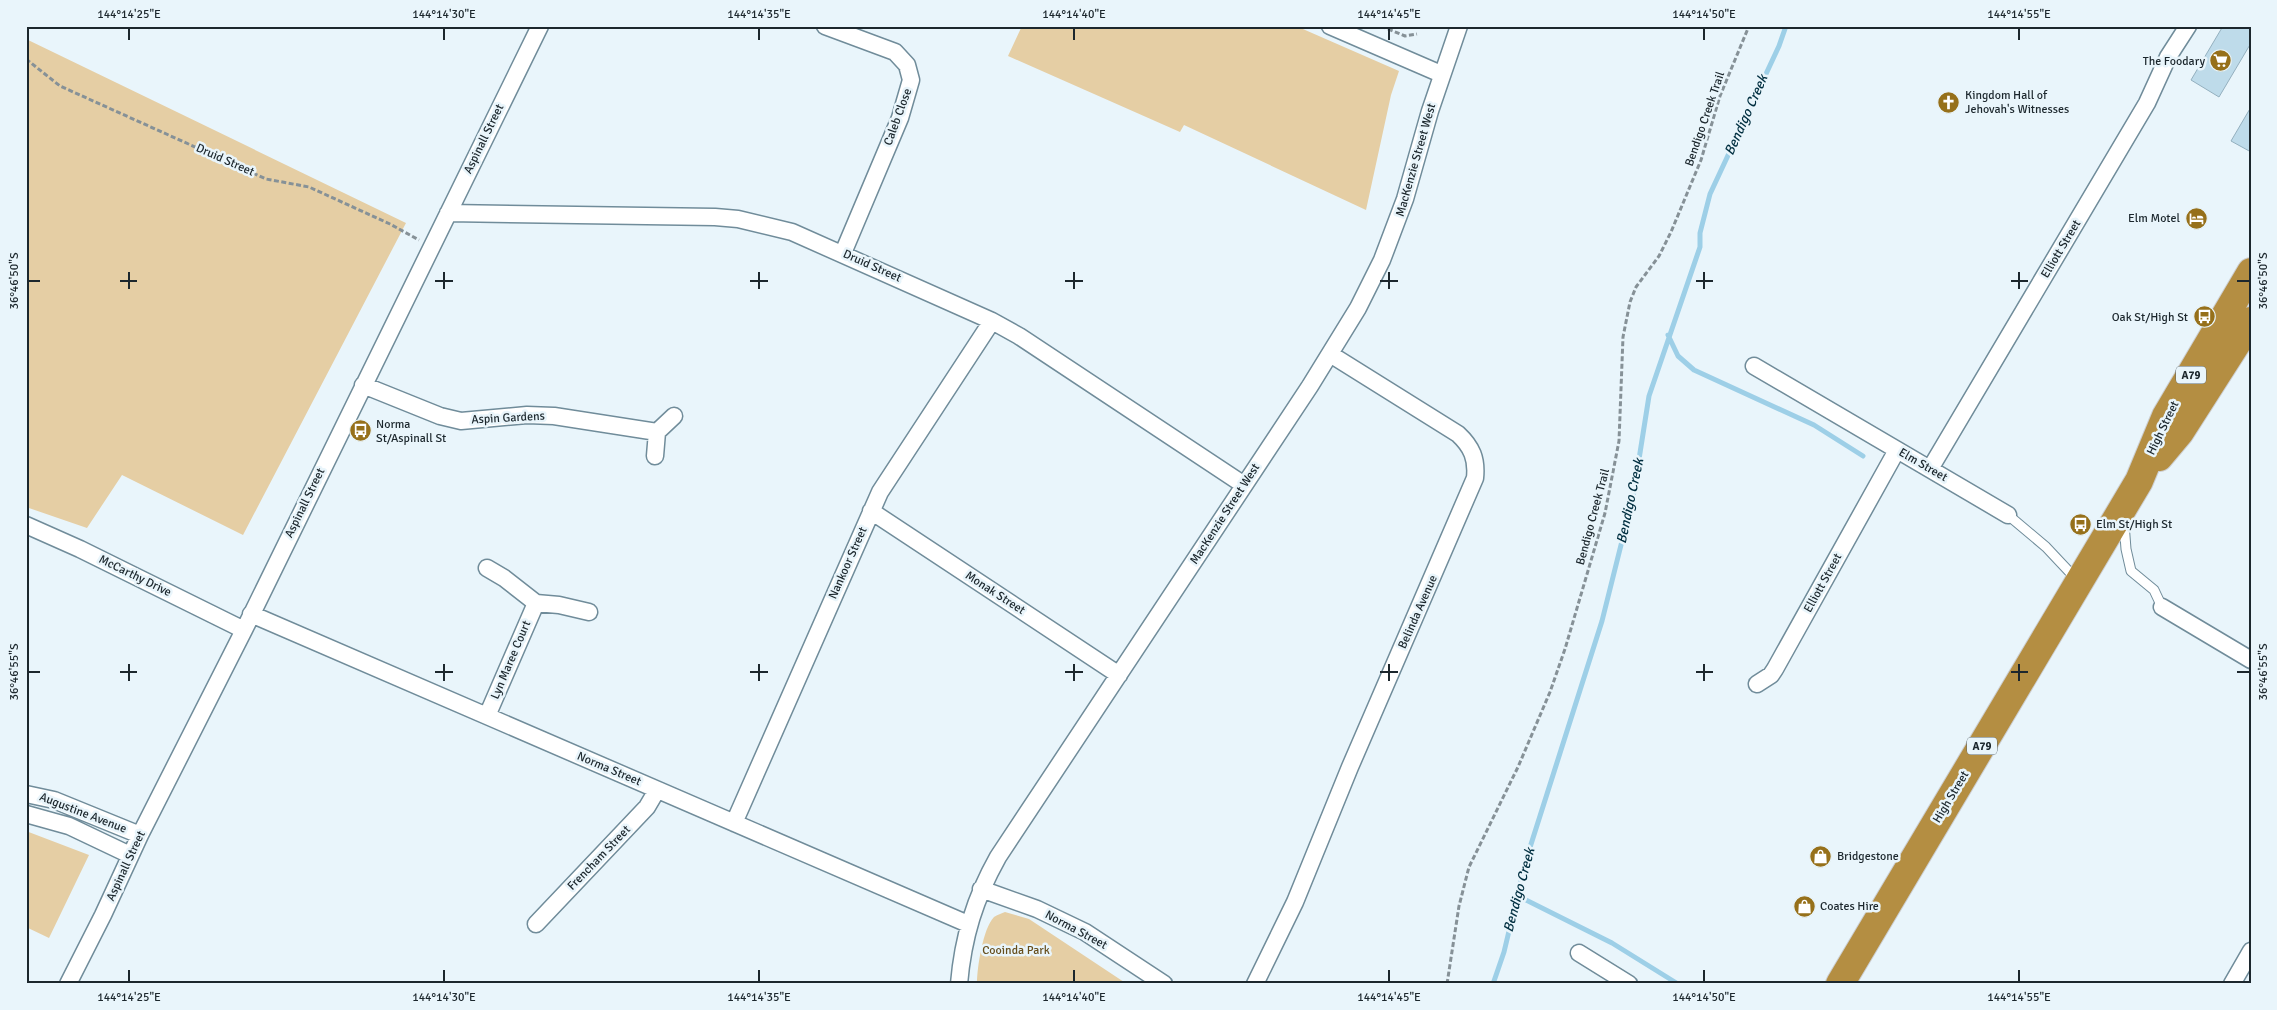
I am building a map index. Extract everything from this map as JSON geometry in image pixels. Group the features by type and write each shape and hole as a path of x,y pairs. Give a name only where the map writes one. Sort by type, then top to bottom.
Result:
{"highway":[{"name":"High Street","path":"1840,984 2139,481 2166,416 2251,272"},
{"name":"High Street","path":"2139,481 2180,432 2251,321"}],"street":[{"name":"Aspinall Street","path":"70,982 130,855 244,630 430,247 540,26"},
{"name":"Caleb Close","path":"825,26 895,52 906,65 911,80 900,118 843,253"},
{"path":"1330,26 1441,74"},
{"name":"MacKenzie Street West","path":"959,984 962,950 968,924 981,889 1017,825 1119,675 1330,354 1371,283 1392,237 1406,199 1441,74 1459,26"},
{"name":"Elliott Street","path":"1930,470 2147,103 2168,57 2188,26"},
{"name":"Druid Street","path":"448,213 738,219 792,232 992,320 1244,485"},
{"name":"Nankoor Street","path":"734,823 871,511 890,474 992,320"},
{"name":"Belinda Avenue","path":"1255,984 1295,902 1350,767 1475,478 1475,460 1472,450 1458,434 1330,354"},
{"name":"Elm Street","path":"1754,366 2008,515"},
{"name":"Aspin Gardens","path":"363,385 440,416 461,421 527,415 554,416 657,432"},
{"path":"655,456 657,432 674,416"},
{"name":"Elliott Street","path":"1757,684 1771,675 1775,669 1897,450"},
{"name":"Monak Street","path":"871,511 1119,675"},
{"name":"McCarthy Drive","path":"26,525 80,549 244,630"},
{"path":"487,568 504,578 536,603 559,605 589,612"},
{"name":"Lyn Maree Court","path":"487,716 536,603"},
{"path":"2162,607 2251,660"},
{"name":"Norma Street","path":"251,614 968,924"},
{"name":"Frencham Street","path":"536,924 647,807 656,790"},
{"name":"Augustine Avenue","path":"26,794 54,800 140,835"},
{"name":"Augustine Avenue","path":"26,814 69,826 130,855"},
{"name":"Norma Street","path":"981,889 1037,909 1085,932 1164,984"},
{"path":"2232,984 2251,951"},
{"path":"1579,954 1628,984"}],"lane":[{"path":"2123,508 2126,549 2131,571 2154,590 2162,607"},
{"name":"Elm Street","path":"2008,515 2051,552 2078,582"}],"path":[{"path":"1380,26 1405,36 1417,34"},
{"name":"Bendigo Creek Trail","path":"1447,984 1459,906 1469,867 1522,758 1550,692 1565,649 1607,506 1620,441 1623,337 1630,302 1636,287 1659,256 1671,232 1706,145 1720,96 1750,26"},
{"name":"Druid Street","path":"26,59 60,86 266,179 309,187 390,224 430,247"}],"green space":[{"path":"1022,26 1296,26 1399,71 1391,95 1366,210 1184,125 1180,132 1008,56"},
{"path":"26,39 406,223 243,535 122,475 87,528 26,507"},
{"path":"26,831 89,855 49,938 26,927"},
{"name":"Cooinda Park","path":"1005,912 1029,919 1127,984 977,984 979,959 990,922 994,917"}],"building":[{"name":"The Foodary","path":"2223,26 2251,26 2251,43 2219,97 2191,80"},
{"path":"2251,107 2251,152 2231,141"}],"waterway":[{"name":"Bendigo Creek","path":"1493,984 1504,952 1526,860 1602,621 1633,497 1649,396 1700,247 1700,233 1710,194 1779,46 1786,26"},
{"path":"1668,335 1678,356 1694,370 1814,425 1863,456"},
{"path":"1518,896 1612,943 1678,984"}],"place":[{"name":"The Foodary","path":"2221,61"},
{"name":"Kingdom Hall of Jehovah's Witnesses","path":"1949,102"},
{"name":"Elm Motel","path":"2196,218"},
{"name":"Oak St/High St","path":"2204,317"},
{"name":"Norma St/Aspinall St","path":"360,431"},
{"name":"Elm St/High St","path":"2080,524"},
{"name":"Bridgestone","path":"1821,856"},
{"name":"Coates Hire","path":"1804,906"}]}
